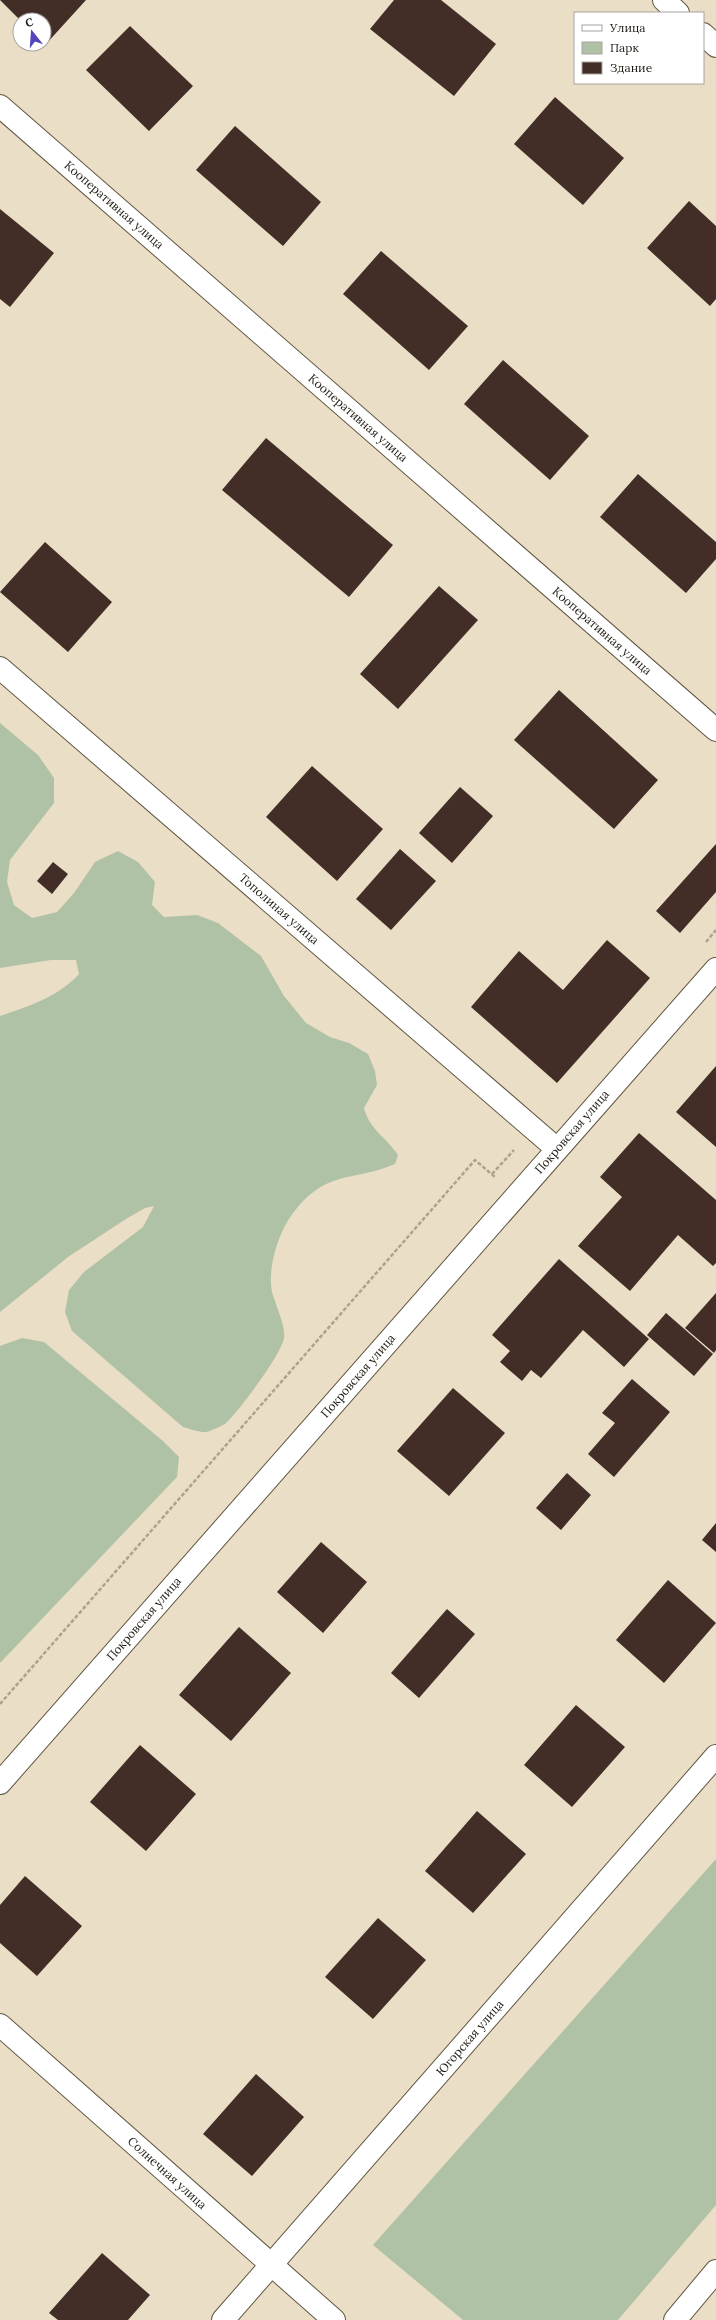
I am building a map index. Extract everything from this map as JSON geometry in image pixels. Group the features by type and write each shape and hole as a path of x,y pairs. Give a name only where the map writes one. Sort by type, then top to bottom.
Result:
{"street":[{"path":"664,0 677,12"},
{"path":"704,35 716,46"},
{"name":"Кооперативная улица","path":"0,106 716,730"},
{"name":"Тополиная улица","path":"0,668 557,1149"},
{"name":"Покровская улица","path":"0,1782 716,969"},
{"name":"Югорская улица","path":"223,2320 272,2266 716,1756"},
{"name":"Солнечная улица","path":"0,2025 334,2320"},
{"path":"675,2320 716,2271"}],"path":[{"path":"0,1704 475,1160"}],"green space":[{"path":"0,723 38,755 54,778 54,803 10,860 7,882 14,905 32,918 57,912 74,893 95,862 118,851 138,862 155,882 152,905 164,917 197,915 218,923 261,956 284,996 306,1023 330,1037 349,1043 368,1054 375,1071 377,1085 364,1108 370,1122 398,1155 395,1164 329,1183 306,1198 294,1212 279,1239 271,1272 272,1292 282,1321 284,1333 281,1346 268,1369 232,1417 226,1423 207,1432 183,1427 72,1331 65,1312 69,1290 84,1272 143,1227 154,1206 145,1208 126,1219 68,1257 0,1312 0,1016 52,995 71,982 79,974 76,960 51,960 0,968"},
{"path":"22,1338 44,1342 163,1441 179,1457 177,1477 0,1663 0,1346"},
{"path":"716,1859 716,2205 618,2320 463,2320 373,2245"}],"building":[{"path":"0,0 86,0 52,37 52,12 12,12"},
{"path":"394,0 441,0 496,44 454,96 370,29"},
{"path":"130,26 193,86 149,131 86,70"},
{"path":"555,97 624,158 583,205 514,144"},
{"path":"235,126 321,202 283,246 196,170"},
{"path":"689,201 716,226 716,299 710,306 647,248"},
{"path":"0,209 54,253 10,307 0,299"},
{"path":"381,251 468,326 429,370 343,294"},
{"path":"503,360 589,436 550,480 464,404"},
{"path":"266,438 393,545 349,597 222,490"},
{"path":"638,474 716,542 716,559 686,593 600,517"},
{"path":"45,542 112,602 68,652 0,592"},
{"path":"439,586 478,620 398,709 360,674"},
{"path":"559,690 658,780 614,829 514,740"},
{"path":"312,766 383,829 337,881 266,817"},
{"path":"460,787 493,816 452,863 419,833"},
{"path":"716,844 716,892 680,933 656,911"},
{"path":"400,849 436,881 391,930 356,899"},
{"path":"53,862 68,874 52,894 37,881"},
{"path":"607,940 650,978 557,1083 471,1007 519,951 563,990"},
{"path":"716,1066 716,1147 676,1112"},
{"path":"639,1133 716,1200 716,1263 713,1266 678,1235 630,1291 578,1246 622,1197 600,1177"},
{"path":"559,1259 649,1339 624,1367 583,1330 541,1378 531,1370 522,1381 500,1362 510,1351 492,1335"},
{"path":"716,1293 716,1350 714,1353 685,1328"},
{"path":"666,1313 713,1354 694,1376 647,1335"},
{"path":"632,1379 670,1412 614,1477 588,1454 615,1423 602,1413"},
{"path":"453,1388 505,1433 449,1496 397,1451"},
{"path":"567,1473 591,1495 561,1530 536,1508"},
{"path":"716,1523 716,1552 702,1540"},
{"path":"321,1542 367,1582 323,1633 277,1592"},
{"path":"668,1580 716,1623 664,1683 616,1640"},
{"path":"447,1609 475,1634 419,1698 391,1673"},
{"path":"239,1627 291,1673 231,1741 179,1695"},
{"path":"576,1705 625,1747 572,1807 524,1765"},
{"path":"140,1745 196,1794 146,1851 90,1802"},
{"path":"477,1811 526,1854 473,1913 425,1871"},
{"path":"25,1876 82,1926 37,1976 0,1943 0,1905"},
{"path":"378,1918 426,1960 373,2019 325,1977"},
{"path":"256,2074 304,2117 252,2176 203,2134"},
{"path":"102,2253 150,2295 128,2320 58,2320 49,2313"}]}
